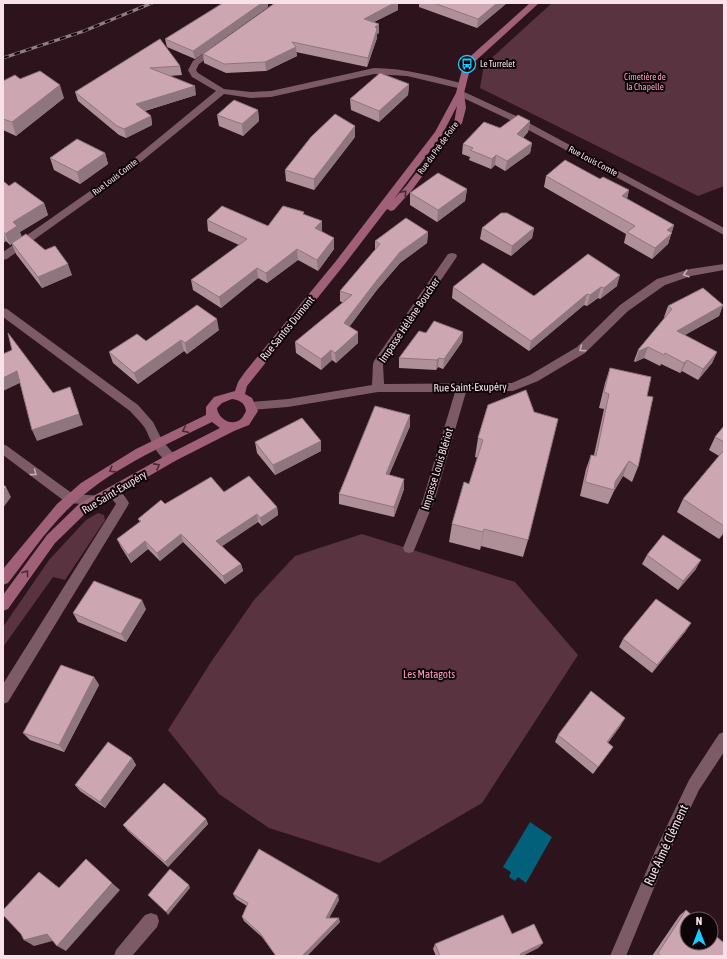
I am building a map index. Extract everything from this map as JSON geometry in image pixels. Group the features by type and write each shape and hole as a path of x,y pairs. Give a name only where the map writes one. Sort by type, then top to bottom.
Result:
{"main road":[{"name":"Rue du Pré de Foire","path":"340,263 409,188 458,123 461,114 461,89 465,70 472,59 535,3"},
{"name":"Rue Santos Dumont","path":"239,395 242,385 340,263"},
{"path":"239,395 249,401 252,406 250,416 246,421 234,426 225,426 217,423 212,417 211,411 213,405 224,396 239,395"},
{"name":"Rue Saint-Exupéry","path":"3,580 61,508 85,487 140,452 212,417"},
{"name":"Rue Saint-Exupéry","path":"3,605 51,539 83,508 171,458 234,426"}],"street":[{"name":"Rue Louis Comte","path":"220,46 196,63 192,70 195,76 222,91 251,95 271,94 389,70 410,73 461,89 724,232"},
{"name":"Rue Louis Comte","path":"3,257 123,172 222,91"},
{"name":"Impasse Hélène Boucher","path":"378,388 378,364 452,256"},
{"name":"Rue Saint-Exupéry","path":"252,406 378,388 513,387 534,378 581,350 624,308 662,282 690,273 724,267"},
{"path":"3,312 134,408 149,426 157,443 171,458"},
{"name":"Impasse Louis Blériot","path":"409,548 429,499 462,388"},
{"path":"3,449 71,499 98,500"},
{"path":"3,697 123,503 112,492"},
{"name":"Rue Aimé Clément","path":"618,956 660,856 694,785 724,739"},
{"path":"122,956 151,921"}],"green space":[{"name":"Cimetière de la Chapelle","path":"552,3 724,3 724,186 698,196 480,88 484,65"},
{"path":"98,513 104,515 105,520 65,580 53,577 3,647 3,627 49,560 86,520"},
{"name":"Les Matagots","path":"362,534 515,582 578,655 482,803 379,863 269,828 219,794 168,730 211,662 254,600 295,556"}],"water":[{"path":"530,822 552,837 526,883 518,877 515,881 509,877 511,872 503,867"}],"building":[{"path":"223,3 262,3 193,51 165,39"},
{"path":"275,3 394,3 364,19 379,24 375,27 377,29 368,58 292,42 296,47 265,62 224,64 203,54"},
{"path":"434,3 497,3 478,19"},
{"path":"160,39 180,66 150,68 195,86 136,104 151,116 124,129 117,126 75,92"},
{"path":"40,71 60,85 12,122 3,119 3,81 15,75 20,79"},
{"path":"380,73 409,84 379,111 350,99"},
{"path":"234,100 258,110 242,124 217,115"},
{"path":"335,114 355,126 314,179 285,170 311,137"},
{"path":"518,115 530,121 517,134 532,143 507,161 496,155 492,159 470,150 473,148 463,144 484,122 500,128"},
{"path":"77,139 105,153 77,172 50,158"},
{"path":"565,160 600,179 603,177 629,190 622,196 674,225 667,230 672,233 655,248 627,232 635,226 546,176"},
{"path":"438,173 467,189 438,210 410,193"},
{"path":"3,181 9,186 15,182 44,203 13,222 17,226 5,234 3,231"},
{"path":"222,206 268,226 283,206 304,212 303,214 322,221 315,228 334,238 317,260 297,249 266,273 257,268 219,297 191,280 247,239 207,220"},
{"path":"501,213 507,213 534,228 512,246 482,228"},
{"path":"406,218 428,232 400,252 344,323 358,332 335,353 331,350 321,359 295,342 352,295 340,291 380,244 375,241"},
{"path":"26,234 45,250 55,246 68,264 38,277 12,243"},
{"path":"588,254 620,275 604,288 601,287 590,295 587,294 531,341 453,287 483,263 534,296"},
{"path":"703,288 723,305 677,331 717,352 703,369 687,360 684,363 665,353 664,355 648,347 639,351 638,350 672,309 668,306"},
{"path":"197,305 217,319 185,343 181,340 134,373 109,352 137,334 146,341"},
{"path":"434,321 463,332 444,359 399,358 419,331 426,333"},
{"path":"8,333 53,393 70,387 79,414 32,430 17,371 3,378 3,354 12,350"},
{"path":"610,368 651,377 647,396 653,397 638,467 629,461 615,482 614,490 585,482 591,455 596,456 609,394 604,392"},
{"path":"526,390 534,412 558,419 528,540 484,529 483,532 452,524 464,482 469,484 483,440 478,438 488,405"},
{"path":"375,406 410,415 386,474 404,479 394,507 339,494"},
{"path":"302,418 321,441 273,465 255,442"},
{"path":"724,426 724,442 715,437"},
{"path":"724,450 724,526 683,499"},
{"path":"249,476 277,507 260,518 257,514 216,541 241,564 223,576 181,534 157,553 145,541 128,555 117,539 141,521 138,519 161,500 165,504 211,477 224,492"},
{"path":"663,535 701,560 683,581 647,555"},
{"path":"94,581 142,600 121,634 73,613"},
{"path":"656,599 691,623 657,665 623,639"},
{"path":"61,665 94,677 59,745 23,733"},
{"path":"591,691 625,718 607,742 613,747 598,767 558,735"},
{"path":"108,742 132,758 100,802 75,785"},
{"path":"164,783 206,819 165,862 123,825"},
{"path":"259,849 338,895 326,918 339,918 302,956 276,956 260,933 242,917 248,903 233,894"},
{"path":"86,859 112,883 57,946 47,934 24,940 21,934 3,915 3,910 39,872 59,888"},
{"path":"170,869 189,885 166,912 148,895"},
{"path":"503,915 512,934 534,924 543,943 520,954 521,956 440,956 435,944"},
{"path":"679,921 679,951 719,951 719,939 724,943 724,956 661,956 658,953"}],"railway":[{"path":"3,58 84,31 152,3"}],"place":[{"name":"Le Turrelet","path":"467,64"}]}
